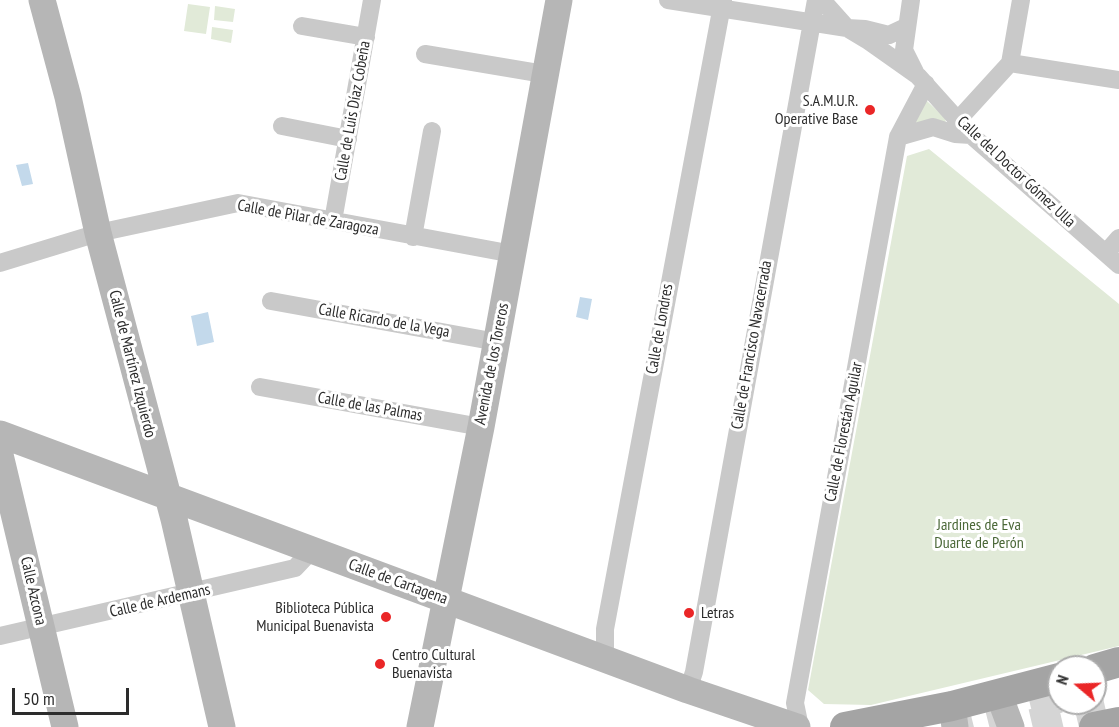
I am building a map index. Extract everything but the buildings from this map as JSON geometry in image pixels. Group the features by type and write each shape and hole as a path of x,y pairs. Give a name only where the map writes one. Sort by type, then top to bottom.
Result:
{"main road":[{"path":"845,727 953,717 999,695 1047,681"},
{"path":"1094,727 1119,722"}],"street":[{"name":"Calle de Martínez Izquierdo","path":"42,0 68,97 98,233 191,594 222,727"},
{"name":"Calle de Luis Díaz Cobeña","path":"333,221 372,0"},
{"name":"Avenida de los Toreros","path":"420,727 481,427 559,0"},
{"path":"668,0 722,4 811,24 865,28 889,35 906,27"},
{"name":"Calle de Francisco Navacerrada","path":"688,690 694,672 816,0"},
{"path":"822,0 847,28 922,80"},
{"path":"911,0 904,50 922,80"},
{"path":"958,120 1010,63 1021,0"},
{"name":"Calle de Londres","path":"605,659 607,617 714,36 722,4"},
{"path":"302,26 366,37"},
{"path":"425,54 544,74"},
{"path":"1010,63 1119,80"},
{"name":"Calle del Doctor Gómez Ulla","path":"922,80 971,135 1112,259"},
{"name":"Calle de Florestán Aguilar","path":"799,727 795,703 898,137 922,80"},
{"path":"282,126 348,139"},
{"path":"898,137 933,126 955,134 971,135"},
{"path":"413,237 432,131"},
{"name":"Calle de Pilar de Zaragoza","path":"0,262 98,233 238,203 513,254"},
{"path":"1112,259 1119,238"},
{"name":"Calle Ricardo de la Vega","path":"271,301 497,342"},
{"name":"Calle de las Palmas","path":"260,387 481,427"},
{"name":"Calle de Cartagena","path":"0,434 688,690 799,727"},
{"name":"Calle Azcona","path":"0,455 65,727"},
{"name":"Calle de Ardemans","path":"0,636 191,594 295,568 312,550"},
{"path":"999,695 1011,727"}],"green space":[{"path":"188,4 210,7 206,34 184,31"},
{"path":"215,6 235,9 233,22 214,20"},
{"path":"212,27 233,30 231,43 211,39"},
{"path":"927,101 945,118 946,123 911,124"},
{"name":"Jardines de Eva Duarte de Perón","path":"929,149 1119,304 1119,646 1081,655 1047,655 1047,663 871,705 824,704 808,690 907,156"}],"water":[{"path":"28,163 33,184 22,186 16,165"},
{"path":"580,297 592,299 588,320 576,317"},
{"path":"208,312 214,342 197,346 191,316"}],"tunnel":[{"path":"943,727 1047,701"},
{"path":"1032,724 1119,704"}],"place":[{"name":"S.A.M.U.R. Operative Base","path":"870,110"},
{"name":"Letras","path":"689,613"},
{"name":"Biblioteca Pública Municipal Buenavista","path":"386,617"},
{"name":"Centro Cultural Buenavista","path":"380,664"}]}
